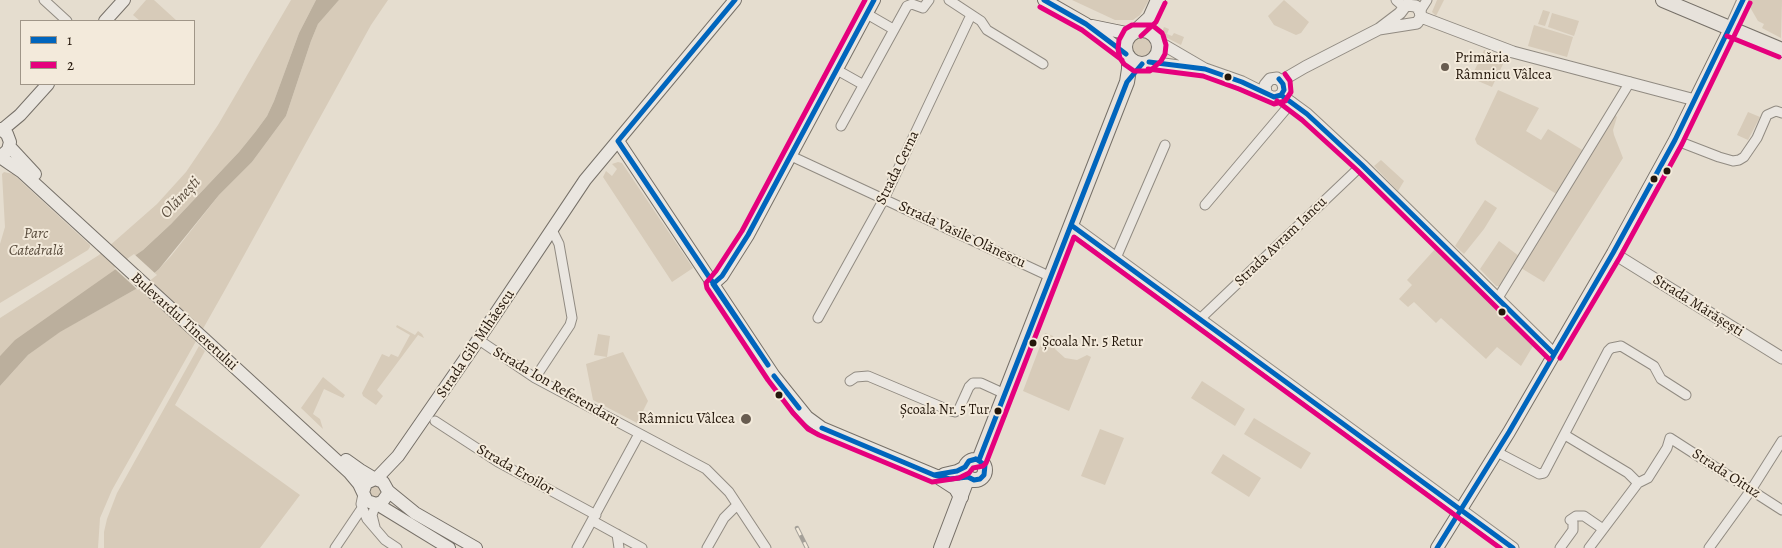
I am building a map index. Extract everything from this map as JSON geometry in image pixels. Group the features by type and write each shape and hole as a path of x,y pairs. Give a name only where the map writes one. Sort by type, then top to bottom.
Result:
{"main road":[{"path":"106,20 124,0"},
{"name":"Strada Gib Mihăescu","path":"387,489 391,470 398,456 479,340 585,180 735,0"},
{"path":"713,284 722,276 748,235 874,0"},
{"path":"1044,0 1086,24 1128,56 1132,62 1146,63"},
{"path":"1663,0 1686,5 1730,29 1782,50"},
{"path":"947,543 970,493 972,460 979,460 1127,82 1129,69 1126,43 1147,22 1156,5"},
{"path":"1127,82 1146,63 1153,60 1158,51 1155,38 1156,5"},
{"path":"1086,24 1134,33 1145,31 1155,38"},
{"path":"1437,548 1497,452 1613,253 1675,140 1730,29"},
{"path":"5,136 20,115 47,85"},
{"path":"630,158 629,140 636,118"},
{"name":"Bulevardul Tineretului","path":"5,136 8,150 0,157 22,172 103,242 203,334 349,472 359,484 368,501 377,504 448,548"},
{"name":"Bulevardul Tineretului","path":"5,136 28,167 103,242"},
{"path":"618,141 774,376 813,423 936,476 956,488 961,497"},
{"path":"604,157 616,154 630,158"},
{"name":"Bulevardul Tineretului","path":"203,334 349,462 383,482 387,489 415,513 476,548"},
{"name":"Strada Gib Mihăescu","path":"375,479 398,456"},
{"path":"936,476 952,472 970,475"},
{"path":"947,543 970,475"},
{"path":"363,493 366,484 375,479"},
{"path":"377,504 385,499 387,489"}],"street":[{"path":"44,0 66,20"},
{"path":"841,126 893,29 910,4 923,8 929,0"},
{"path":"948,0 980,21 988,30 1043,64"},
{"path":"1281,81 1379,29 1410,7 1427,0"},
{"path":"1730,29 1743,0"},
{"path":"1379,29 1417,23 1410,7"},
{"path":"1410,7 1500,48 1695,100"},
{"path":"867,14 893,29"},
{"name":"Strada Cerna","path":"818,318 884,199 971,15"},
{"path":"1155,38 1205,69 1266,88 1274,98 1281,95 1284,88 1281,81 1277,78 1272,78 1266,88"},
{"path":"1146,63 1205,69"},
{"path":"837,70 862,84"},
{"path":"1498,298 1630,82"},
{"path":"1281,95 1307,114 1362,165 1554,354"},
{"path":"1205,205 1292,102"},
{"path":"1675,140 1733,161 1739,160 1744,157 1757,138 1767,115 1776,111 1782,113"},
{"path":"1116,258 1165,145"},
{"name":"Strada Vasile Olănescu","path":"791,156 1050,277"},
{"name":"Strada Avram Iancu","path":"1200,319 1362,165"},
{"path":"1071,225 1512,548"},
{"path":"535,378 570,325 572,318 559,244 552,230"},
{"name":"Strada Mărășești","path":"1613,253 1782,358"},
{"name":"Strada Ion Referendaru","path":"479,340 535,378 706,469 729,492 766,548"},
{"path":"1497,452 1539,474 1544,473 1611,348 1621,346 1654,366 1661,379 1686,395"},
{"path":"850,381 856,377 868,376 951,412 959,409 969,387 973,383 981,383 1005,394"},
{"name":"Strada Eroilor","path":"435,422 642,548"},
{"path":"577,548 639,434"},
{"path":"1565,435 1628,473 1638,483 1589,548"},
{"name":"Strada Oituz","path":"1638,483 1648,478 1667,448 1670,438 1782,510"},
{"path":"1709,548 1751,490 1782,441"},
{"path":"363,493 361,500 362,508 369,522 384,540 397,548"},
{"path":"377,504 372,512 372,520 378,532"},
{"path":"707,548 724,518 738,505"},
{"path":"335,548 362,508"},
{"path":"1560,548 1573,530 1572,521 1576,516 1584,516 1603,529"},
{"path":"617,534 619,548"}],"green space":[{"path":"146,0 154,0 176,20 139,20 133,15"},
{"path":"291,0 316,0 299,33 267,116 239,152 171,224 143,250 0,356 0,318 99,255 157,204 186,172 218,125"},
{"path":"339,0 388,0 371,25 112,490 100,518 98,548 0,548 0,386 28,355 59,332 136,289 171,256 219,195 252,162 286,116 318,24"},
{"path":"1072,0 1149,0 1140,15 1133,20 1115,20"},
{"path":"1284,0 1309,22 1301,33 1296,35 1274,25 1268,16"},
{"path":"1437,0 1444,0 1436,16 1432,12"},
{"path":"1748,0 1782,0 1781,38 1762,28 1764,24 1758,21 1747,2"},
{"path":"1543,10 1550,12 1545,26 1538,24"},
{"path":"1552,13 1579,21 1574,36 1548,27"},
{"path":"1534,25 1573,37 1567,57 1528,46"},
{"path":"1164,27 1169,29 1167,34 1172,36 1174,33 1184,37 1181,45 1165,37 1162,32"},
{"path":"1142,37 1149,40 1152,47 1149,54 1142,57 1135,54 1132,47 1135,40"},
{"path":"1484,50 1506,58 1492,87 1471,78"},
{"path":"1498,90 1539,108 1526,131 1541,140 1548,129 1584,151 1558,195 1477,144 1475,139"},
{"path":"1748,112 1760,117 1748,140 1737,135"},
{"path":"1615,115 1617,117 1613,130 1623,158 1544,282 1521,268"},
{"path":"1381,160 1404,181 1398,191 1374,166"},
{"path":"622,163 693,268 672,282 603,177 606,171 612,176 617,169 612,164"},
{"name":"Parc Catedrală","path":"4,172 13,174 90,247 0,303 0,244 5,227 2,174"},
{"path":"1485,200 1497,208 1484,229 1464,254 1455,246"},
{"path":"1499,241 1519,256 1501,286 1496,286 1480,269"},
{"path":"1436,248 1499,309 1533,346 1521,366 1497,347 1486,359 1441,318 1436,323 1414,302 1408,307 1399,299 1412,285 1407,280"},
{"path":"397,325 415,335 418,331 424,338 418,335 377,390 383,396 376,405 363,396 362,393 382,354 389,357 391,354 398,357 410,335 396,327"},
{"path":"1045,333 1053,336 1055,349 1065,358 1077,360 1087,355 1091,357 1069,411 1023,391"},
{"path":"598,334 610,336 607,357 594,355"},
{"path":"199,346 205,351 175,405 300,495 260,548 104,548 104,532 107,519 117,493"},
{"path":"623,352 648,401 637,423 593,400 586,364"},
{"path":"323,377 345,395 343,398 324,389 313,414 320,419 323,429 301,408"},
{"path":"1202,381 1245,409 1235,426 1191,398"},
{"path":"1254,418 1311,453 1301,469 1244,434"},
{"path":"1100,429 1124,438 1105,485 1081,476"},
{"path":"1223,454 1261,478 1249,497 1211,473"},
{"path":"372,485 379,486 382,492 379,498 372,498 368,490"}],"shaded area":[{"path":"316,0 339,0 318,24 286,116 252,162 219,195 159,269 136,289 60,332 28,355 0,386 0,356 15,340 143,250 171,224 239,152 267,116 299,33"}],"pier":[{"path":"134,254 157,275 138,290 114,268"}],"railway":[{"path":"797,528 807,548"}],"transit line":[{"name":"1","path":"735,0 618,141 768,365"},
{"name":"2","path":"865,0 742,231 706,283 707,288 768,380 793,413 808,429 932,482 959,478 969,473 973,468 983,466 986,463 1074,237 1500,548"},
{"name":"1","path":"713,284 722,276 748,235 874,0"},
{"name":"1","path":"1044,0 1086,24 1126,54"},
{"name":"1","path":"1437,548 1509,432 1613,253 1675,140 1743,0"},
{"name":"2","path":"1141,36 1156,22 1165,3"},
{"name":"2","path":"1560,358 1620,257 1682,144 1750,3"},
{"name":"2","path":"1040,7 1082,30 1122,60"},
{"name":"2","path":"1162,33 1152,25 1132,25 1125,29 1119,40 1120,58 1124,64 1134,71 1150,71 1161,61 1165,54 1166,45 1163,35"},
{"name":"2","path":"1727,36 1779,57"},
{"name":"1","path":"1149,62 1205,69 1242,82 1274,97 1281,95 1284,90 1283,84 1279,79"},
{"name":"1","path":"979,460 1127,82 1142,64"},
{"name":"2","path":"1148,69 1203,76 1274,104 1285,101 1291,92 1290,81 1285,74"},
{"name":"1","path":"1281,95 1307,114 1362,165 1554,354"},
{"name":"2","path":"1277,101 1302,120 1357,170 1549,359"},
{"name":"1","path":"1071,225 1513,548"},
{"name":"1","path":"713,284 768,365"},
{"name":"1","path":"774,376 799,408"},
{"name":"1","path":"774,376 799,408"},
{"name":"1","path":"822,428 934,475"},
{"name":"1","path":"822,428 934,475"},
{"name":"1","path":"976,459 985,465 984,475 980,479 974,480 968,477 950,479 934,475 957,471 965,467 969,461 976,459"}],"place":[{"name":"Primăria Râmnicu Vâlcea","path":"1445,67"},
{"name":"Școala Nr. 5 Retur","path":"1033,343"},
{"name":"Școala Nr. 5 Tur","path":"998,411"},
{"name":"Râmnicu Vâlcea","path":"746,419"}],"water label":[{"name":"Olănești","path":"181,198"}]}
